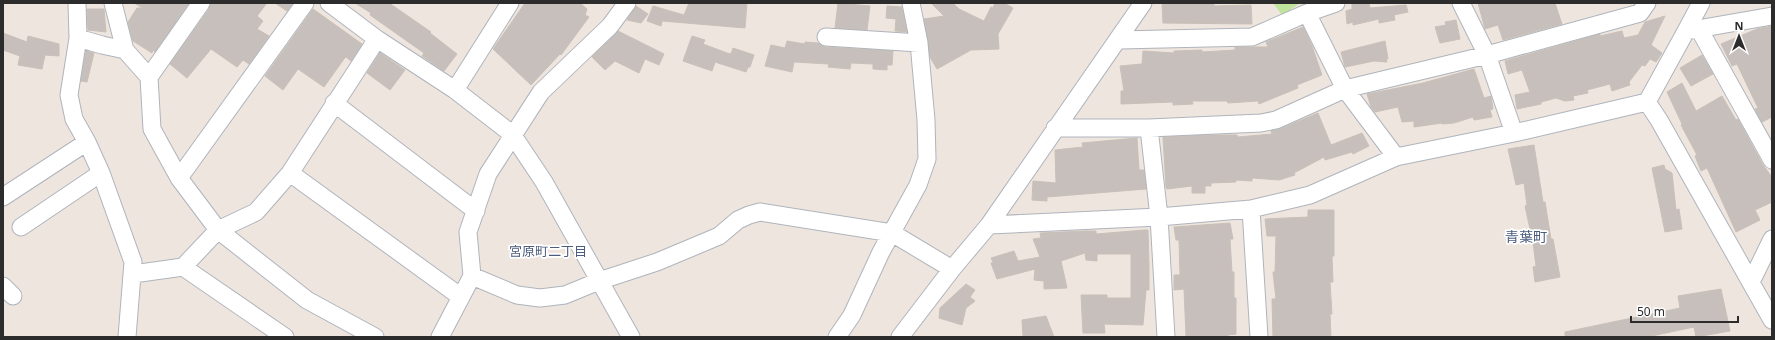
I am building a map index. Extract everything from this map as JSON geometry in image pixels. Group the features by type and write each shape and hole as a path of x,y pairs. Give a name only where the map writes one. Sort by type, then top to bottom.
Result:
{"street":[{"path":"77,3 78,38 69,95 74,119 87,142 101,173 133,262 128,337"},
{"path":"113,3 125,50 149,77 152,129 179,178 218,230 307,300 375,337"},
{"path":"149,77 201,3"},
{"path":"179,178 305,3"},
{"path":"328,3 377,39 456,90 512,134 544,182 630,337"},
{"path":"456,90 510,3"},
{"path":"440,337 472,276 468,232 488,174 512,134 541,92 610,26 627,3"},
{"path":"837,337 852,315 892,233 918,185 927,159 926,120 919,43 911,3"},
{"path":"900,337 952,269 989,225 1055,128 1119,40 1143,3"},
{"path":"1119,40 1252,37 1307,13 1336,3"},
{"path":"1461,3 1487,54 1514,133"},
{"path":"1055,128 1149,128 1261,123 1276,120 1345,89 1487,54 1640,13 1647,3"},
{"path":"989,225 1158,217 1251,209 1310,195 1396,157 1514,133 1647,102 1693,30 1701,3"},
{"path":"1307,13 1345,89 1396,157"},
{"path":"1693,30 1772,16"},
{"path":"1693,30 1772,160"},
{"path":"826,37 919,43"},
{"path":"78,38 102,46 125,50"},
{"path":"133,274 183,267 218,230 256,212 290,173 334,103 377,39"},
{"path":"1647,102 1659,120 1772,320"},
{"path":"334,103 476,211"},
{"path":"1149,128 1158,217 1166,337"},
{"path":"3,197 87,142"},
{"path":"21,227 101,173"},
{"path":"290,173 461,297"},
{"path":"1251,209 1259,337"},
{"path":"472,276 517,295 540,298 566,295 599,281 664,259 719,236 738,220 760,212 892,233 952,269"},
{"path":"1751,282 1772,239"},
{"path":"183,267 285,337"}],"green space":[{"path":"1273,3 1300,3 1282,15"}],"building":[{"path":"134,3 189,3 155,52 153,50 152,53 133,41 128,22 137,8 143,8"},
{"path":"211,3 267,3 257,16 263,21 257,29 269,36 249,64 243,60 237,67 211,49 187,78 170,64 209,9"},
{"path":"275,3 293,3 287,11"},
{"path":"355,3 389,3 431,32 430,33 457,54 444,71 422,56 424,53 370,15 371,13"},
{"path":"525,3 580,3 587,9 585,15 589,17 561,55 560,54 531,85 493,49"},
{"path":"689,3 747,3 745,28 662,21 661,26 647,21 653,6 684,15"},
{"path":"838,3 870,6 867,30 835,28"},
{"path":"931,3 953,3 959,9 984,21 991,7 993,8 995,3 1004,3 1013,8 998,34 999,49 971,50 937,69 930,57 924,19 944,16"},
{"path":"1162,3 1214,3 1214,6 1251,5 1252,24 1163,23"},
{"path":"1352,3 1369,3 1370,8 1406,5 1408,12 1394,15 1395,20 1379,23 1379,19 1353,25 1353,22 1347,24 1346,11 1352,9"},
{"path":"1478,3 1555,3 1562,24 1503,40 1498,25 1485,29"},
{"path":"636,6 648,14 641,23 627,20"},
{"path":"887,6 902,7 907,32 895,31 896,19 886,18"},
{"path":"87,9 104,9 106,32 88,30"},
{"path":"313,9 362,44 351,61 346,57 344,59 324,87 298,69 283,90 265,76"},
{"path":"1665,16 1651,45 1662,53 1656,62 1650,59 1645,66 1642,65 1629,82 1630,85 1612,91 1610,84 1587,90 1588,93 1573,96 1574,100 1565,101 1556,98 1541,102 1541,104 1517,109 1515,95 1530,92 1522,70 1508,74 1505,61 1600,34 1600,36 1622,31 1624,38 1638,35 1645,22"},
{"path":"1456,20 1460,39 1440,43 1435,27 1446,25 1445,22"},
{"path":"1772,26 1772,117 1762,122 1755,109 1758,108 1737,64 1732,66 1721,44 1757,29"},
{"path":"1303,27 1312,46 1322,75 1297,85 1298,88 1259,104 1258,101 1228,103 1227,101 1192,101 1193,104 1173,105 1173,102 1121,104 1121,91 1124,91 1120,66 1142,64 1143,51 1174,53 1174,51 1202,50 1202,52 1235,50 1235,47 1268,47 1266,42"},
{"path":"618,31 664,54 659,65 645,59 639,73 615,61 605,70 592,57"},
{"path":"3,33 27,42 28,36 59,44 59,56 45,55 42,69 18,65 20,56 3,50"},
{"path":"692,36 705,40 703,44 727,53 731,54 733,48 754,55 750,67 748,67 746,72 715,62 712,71 683,61"},
{"path":"787,41 805,44 805,42 818,43 825,47 893,51 892,65 887,65 887,70 873,69 873,64 851,63 850,69 828,67 829,64 794,62 792,72 765,66 771,45 785,48"},
{"path":"1385,41 1388,59 1386,59 1387,62 1374,61 1345,67 1341,52"},
{"path":"86,51 94,53 87,82 81,81"},
{"path":"380,53 405,70 390,90 367,73"},
{"path":"1702,55 1713,74 1691,86 1680,68"},
{"path":"1474,69 1484,98 1491,96 1493,109 1490,110 1492,117 1474,120 1473,117 1454,123 1414,127 1414,121 1402,122 1398,107 1375,112 1371,107 1367,94 1423,83"},
{"path":"1682,83 1696,111 1722,96 1736,120 1738,119 1763,165 1772,177 1772,202 1755,210 1760,220 1736,232 1707,168 1701,171 1695,156 1697,155 1681,125 1682,124 1667,92"},
{"path":"1318,113 1331,145 1362,133 1369,146 1353,154 1352,152 1325,160 1324,157 1294,173 1295,175 1279,180 1252,178 1252,181 1236,180 1236,182 1211,183 1211,186 1205,186 1205,193 1192,193 1192,186 1167,189 1166,187 1163,137 1237,135 1238,137 1272,134 1271,131 1280,129"},
{"path":"1137,138 1139,170 1144,170 1146,189 1047,197 1047,201 1032,200 1033,181 1056,183 1055,150 1083,147 1082,143"},
{"path":"1534,145 1543,202 1545,202 1551,239 1553,239 1560,277 1535,282 1533,267 1536,266 1525,206 1527,205 1524,183 1516,185 1508,149"},
{"path":"1664,165 1665,169 1672,173 1676,210 1679,209 1682,229 1665,232 1652,168"},
{"path":"1308,210 1334,210 1334,256 1332,256 1333,282 1330,282 1332,314 1330,314 1331,337 1273,337 1272,299 1276,299 1273,272 1275,272 1276,236 1267,236 1265,219 1308,217"},
{"path":"1230,223 1233,239 1230,239 1232,272 1234,272 1234,298 1236,298 1236,334 1228,335 1228,337 1186,337 1184,289 1174,290 1174,275 1180,275 1179,240 1176,240 1174,227"},
{"path":"1148,230 1149,290 1146,290 1143,325 1104,324 1105,333 1083,333 1081,295 1107,295 1107,298 1131,298 1131,254 1097,254 1097,261 1086,260 1085,253 1061,261 1067,288 1044,289 1044,281 1034,280 1035,269 997,279 991,263 993,262 991,258 1014,251 1018,261 1040,257 1033,239 1041,238 1040,233 1096,231 1096,234"},
{"path":"966,284 975,290 970,297 975,301 966,308 962,325 939,318 940,308"},
{"path":"1721,289 1730,331 1696,337 1694,327 1647,337 1565,337 1565,332 1680,308 1678,296"},
{"path":"1046,316 1054,337 1023,336 1022,320"}],"district":[{"name":"青葉町","path":"1526,236"},
{"name":"宮原町二丁目","path":"548,251"}]}
